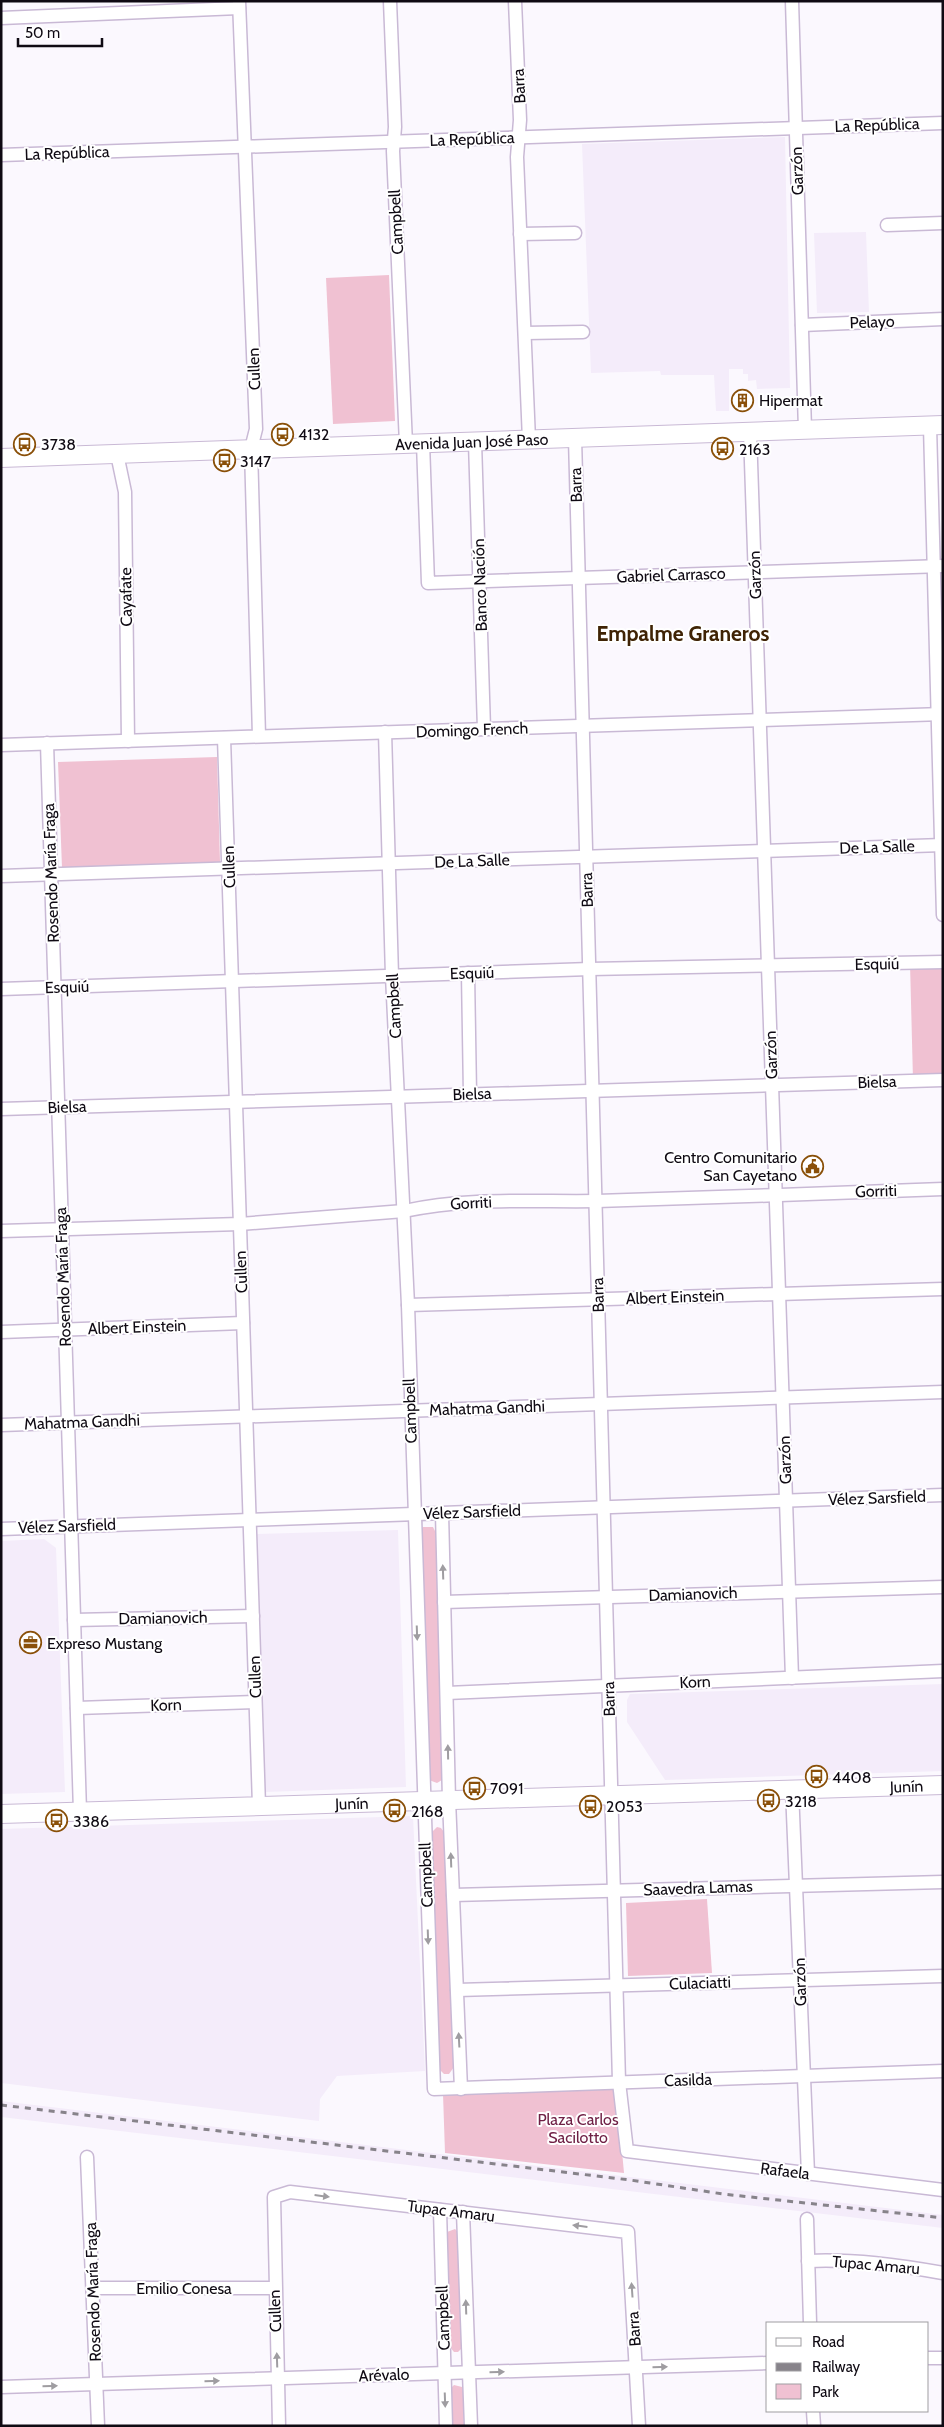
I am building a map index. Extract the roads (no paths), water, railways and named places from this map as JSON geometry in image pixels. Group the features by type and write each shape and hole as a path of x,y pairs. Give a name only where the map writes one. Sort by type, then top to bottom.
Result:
{"main road":[{"name":"Avenida Juan José Paso","path":"1,458 936,426"},
{"name":"Junín","path":"1,1814 943,1785"}],"street":[{"name":"Campbell","path":"390,1 406,444"},
{"name":"Barra","path":"515,1 520,120 517,157 530,440"},
{"name":"Garzón","path":"792,1 805,430"},
{"path":"1,18 239,5"},
{"name":"Cullen","path":"239,5 256,429 251,449 259,736"},
{"name":"La República","path":"1,155 943,123"},
{"path":"886,225 943,223"},
{"path":"520,234 575,233"},
{"name":"Pelayo","path":"802,325 943,319"},
{"path":"525,333 584,332"},
{"path":"936,426 943,915"},
{"name":"Garzón","path":"750,432 792,1678"},
{"name":"Barra","path":"575,438 619,2082 627,2151"},
{"name":"Banco Nación","path":"476,442 484,729"},
{"name":"Gabriel Carrasco","path":"423,443 428,582 938,566"},
{"name":"Cayafate","path":"118,454 125,492 128,740"},
{"name":"Domingo French","path":"1,745 940,714"},
{"name":"Campbell","path":"385,732 392,976 408,1305 434,2089"},
{"name":"Cullen","path":"224,738 259,1806"},
{"name":"Rosendo María Fraga","path":"47,743 80,1812"},
{"name":"De La Salle","path":"1,876 942,845"},
{"name":"Esquiú","path":"1,989 590,969 943,962"},
{"path":"468,973 470,1094"},
{"name":"Bielsa","path":"1,1109 943,1080"},
{"name":"Gorriti","path":"1,1231 240,1224 404,1212 430,1206 476,1202 596,1201 943,1189"},
{"name":"Albert Einstein","path":"408,1305 943,1289"},
{"name":"Albert Einstein","path":"1,1332 243,1323"},
{"name":"Mahatma Gandhi","path":"1,1425 943,1392"},
{"name":"Vélez Sarsfield","path":"1,1529 943,1496"},
{"name":"Campbell","path":"442,1513 449,1800 461,2089"},
{"name":"Damianovich","path":"444,1602 943,1587"},
{"name":"Damianovich","path":"74,1620 253,1616"},
{"name":"Korn","path":"447,1693 943,1671"},
{"name":"Korn","path":"77,1708 255,1702"},
{"name":"Garzón","path":"792,1790 808,2174"},
{"name":"Saavedra Lamas","path":"453,1895 943,1882"},
{"name":"Culaciatti","path":"457,1990 943,1976"},
{"name":"Casilda","path":"434,2089 943,2071"},
{"name":"Rafaela","path":"627,2151 943,2190"},
{"name":"Rosendo María Fraga","path":"88,2158 98,2426"},
{"name":"Tupac Amaru","path":"274,2197 290,2192 628,2232"},
{"name":"Cullen","path":"274,2197 274,2288 279,2426"},
{"name":"Campbell","path":"440,2210 446,2426"},
{"name":"Campbell","path":"463,2212 471,2426"},
{"path":"807,2220 810,2322"},
{"name":"Barra","path":"628,2232 639,2426"},
{"name":"Tupac Amaru","path":"808,2261 844,2260 898,2265 943,2273"},
{"name":"Emilio Conesa","path":"93,2288 274,2288"},
{"path":"929,2358 943,2358"},
{"name":"Arévalo","path":"1,2388 766,2363"},
{"path":"813,2412 814,2426"}],"railway":[{"path":"1,2105 630,2180 723,2194 943,2218"}],"place":[{"name":"Hipermat","path":"743,400"},
{"name":"4132","path":"282,434"},
{"name":"3738","path":"25,444"},
{"name":"2163","path":"723,449"},
{"name":"3147","path":"224,461"},
{"name":"Centro Comunitario San Cayetano","path":"813,1166"},
{"name":"Expreso Mustang","path":"31,1643"},
{"name":"4408","path":"816,1777"},
{"name":"7091","path":"474,1788"},
{"name":"3218","path":"769,1801"},
{"name":"2053","path":"590,1806"},
{"name":"2168","path":"395,1811"},
{"name":"3386","path":"57,1821"}],"district":[{"name":"Empalme Graneros","path":"683,633"}],"park label":[{"name":"Plaza Carlos Sacilotto","path":"578,2128"}]}
